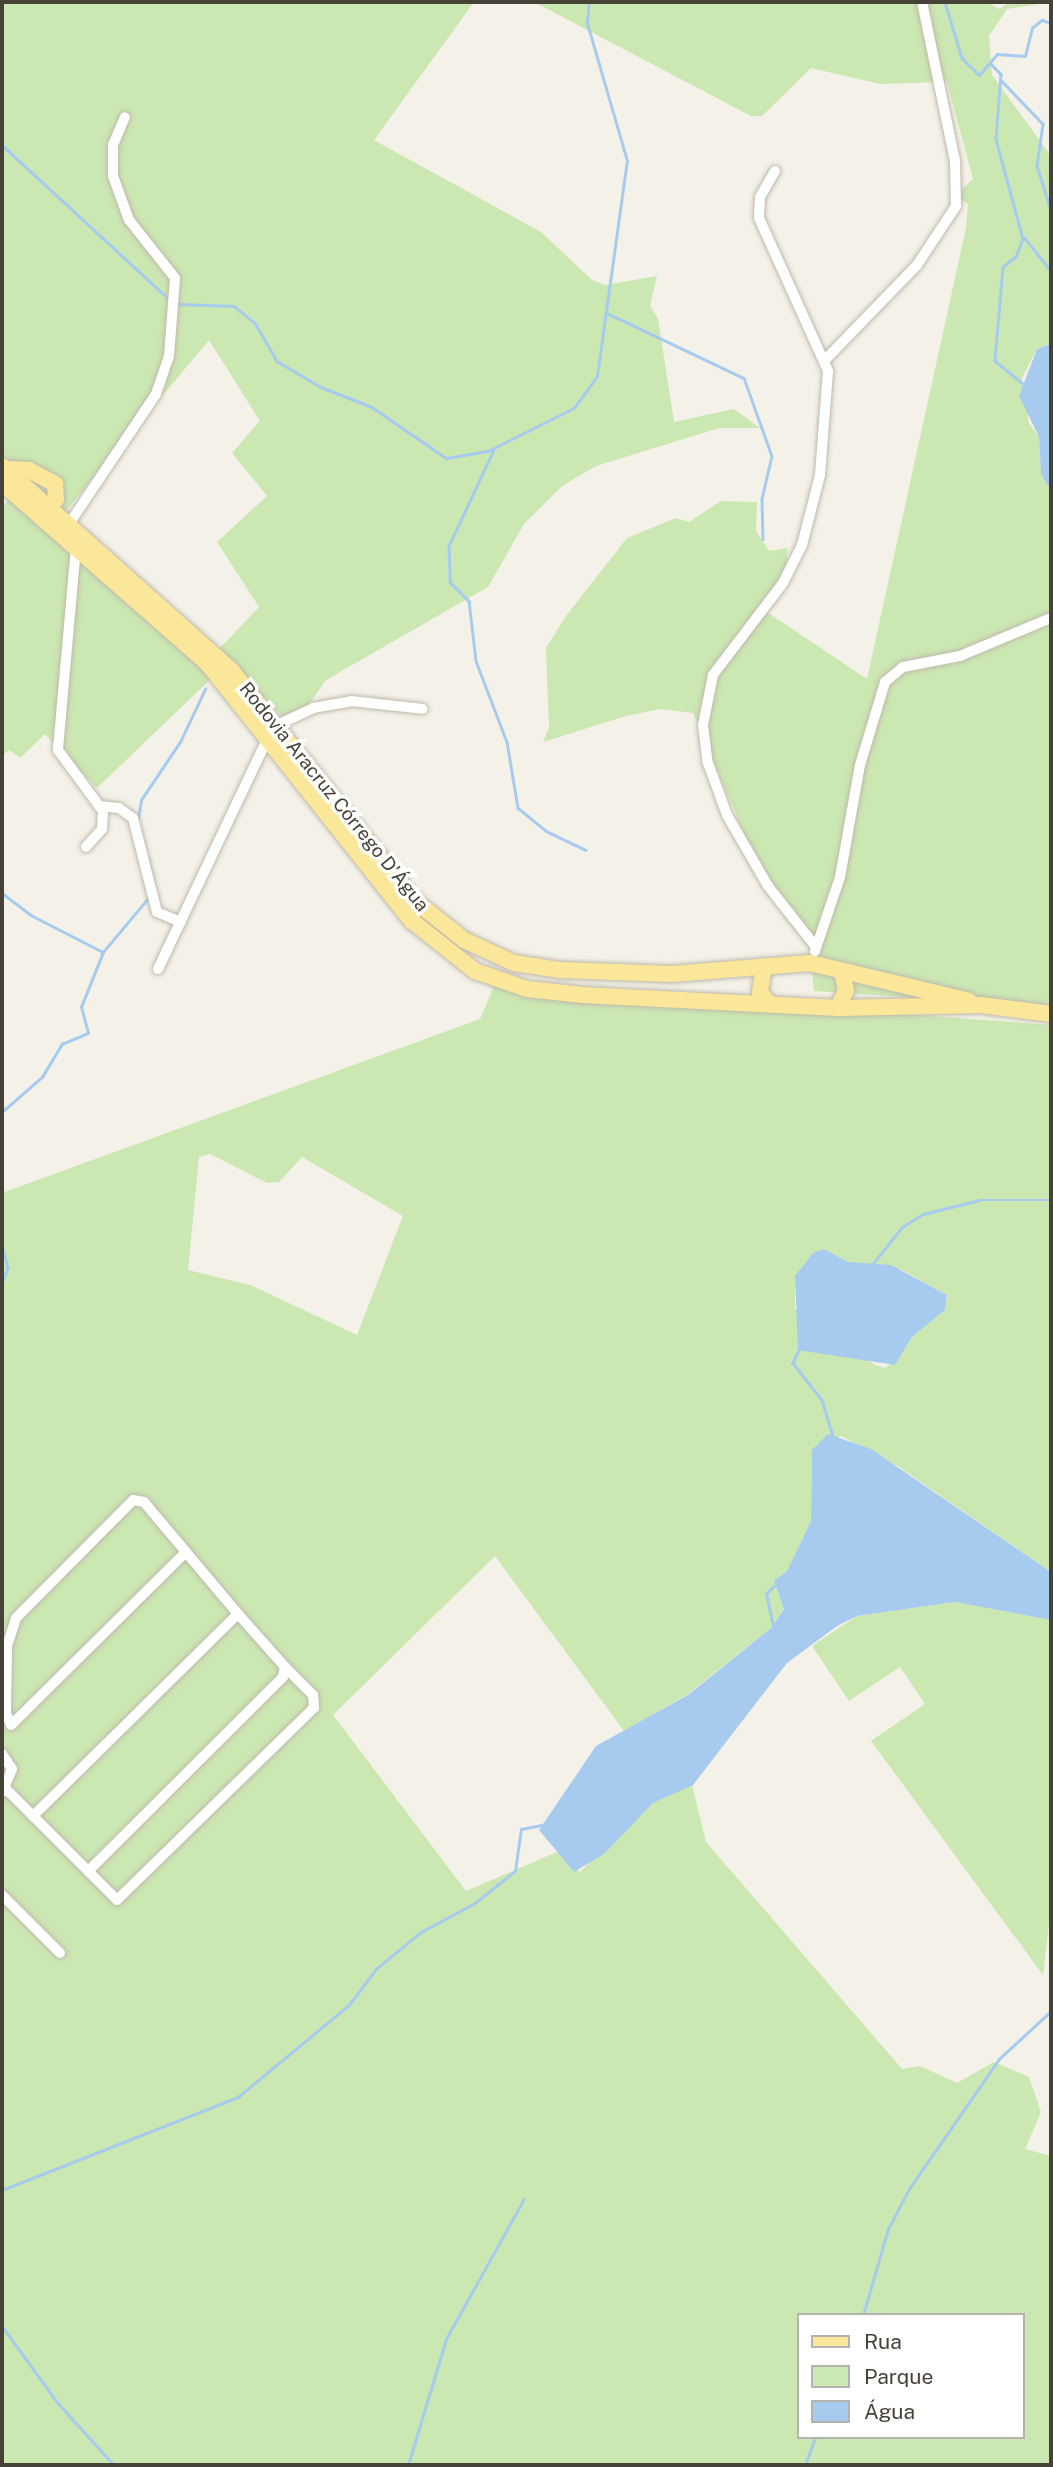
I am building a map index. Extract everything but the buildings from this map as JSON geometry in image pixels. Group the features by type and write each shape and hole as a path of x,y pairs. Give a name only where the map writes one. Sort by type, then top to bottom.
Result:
{"main road":[{"path":"3,473 29,470 50,480 57,491 47,512"},
{"name":"Rodovia Aracruz Córrego D'Água","path":"3,473 47,512 76,547 198,655 273,730 415,901 483,950 514,963 560,970 672,974 810,963 981,1005 1051,1014"},
{"name":"Rodovia Aracruz Córrego D'Água","path":"47,512 69,524 217,655 412,921 475,971 541,991 838,1008 981,1005"},
{"path":"764,966 760,992 770,1004"},
{"path":"838,1008 846,990 842,973"}],"street":[{"path":"825,360 917,265 956,206 955,161 922,2"},
{"path":"69,524 156,394 169,356 175,278 129,220 113,176 113,145 125,117"},
{"path":"775,171 760,197 759,218 825,360 820,475 806,534 783,583 713,675 703,725 708,763 727,816 768,886 816,947"},
{"path":"76,547 58,750 99,806 104,823 86,847"},
{"path":"810,963 840,877 860,765 885,682 903,667 960,656 1051,618"},
{"path":"158,969 273,730 313,708 351,701 423,709"},
{"path":"99,806 119,807 133,818 157,912 181,922"},
{"path":"2,1754 12,1769 4,1790 117,1900 314,1708 313,1695 238,1614 144,1502 133,1500 41,1588 16,1618 7,1646 6,1713 11,1725"},
{"path":"2,1735 186,1552"},
{"path":"33,1816 238,1614"},
{"path":"88,1871 275,1686 285,1667"},
{"path":"2,1895 60,1953"}],"green space":[{"path":"2,2 474,2 374,140 541,232 592,280 605,285 657,276 650,306 658,319 674,422 734,409 760,428 719,428 596,466 562,486 524,524 488,587 326,680 303,713 288,722 218,650 259,607 217,542 267,496 232,453 260,421 209,340 64,513 2,460"},
{"path":"534,2 986,2 999,9 1009,2 1051,2 1007,9 989,36 992,75 1051,156 1051,344 1037,349 1022,378 1029,423 1039,437 1041,475 1051,490 1051,1006 814,991 810,951 767,887 693,713 660,709 626,716 543,742 549,728 546,648 566,616 627,538 676,518 689,522 721,501 757,502 756,531 769,551 787,548 787,586 764,610 867,679 966,228 968,204 955,196 973,179 947,82 880,84 811,68 762,116 751,116"},
{"path":"14,494 217,673 97,788 45,734 20,758 9,750 2,756 2,507"},
{"path":"495,984 1051,1025 1051,1572 899,1467 841,1436 812,1450 811,1521 787,1571 774,1581 784,1608 771,1628 688,1694 634,1726 624,1731 495,1556 333,1715 466,1891 557,1852 580,1872 653,1803 692,1785 706,1842 902,2069 920,2066 957,2083 994,2062 1029,2077 1041,2112 1025,2149 1051,2156 1051,2465 2,2465 2,1193 480,1019","holes":["210,1154 267,1183 279,1182 302,1157 403,1216 357,1335 250,1285 188,1270 199,1157","824,1249 848,1262 902,1270 947,1295 945,1310 912,1337 898,1359 885,1368 875,1365 795,1309 795,1287"]},
{"path":"955,1602 1051,1620 1051,1908 1043,1975 871,1741 925,1704 900,1667 849,1701 812,1646 857,1616"}],"water":[{"path":"1051,344 1051,490 1041,475 1039,437 1019,396 1037,349"},
{"path":"824,1249 848,1262 891,1265 947,1295 945,1310 912,1337 895,1365 798,1350 795,1276 813,1253"},
{"path":"828,1434 871,1449 1051,1572 1051,1620 955,1602 857,1616 837,1626 787,1663 693,1785 653,1803 604,1854 574,1872 539,1830 596,1746 688,1695 771,1628 784,1609 774,1581 787,1571 811,1521 812,1450"}],"waterway":[{"path":"177,304 234,306 255,323 277,361 321,387 372,407 446,458 488,451 574,408 597,376 627,161 587,23 589,2"},
{"path":"945,2 962,58 979,75 997,54 1025,56 1032,28 1042,20 1051,23"},
{"path":"990,63 1001,74 996,139 1023,239 1016,257 1003,267 995,361 1023,384"},
{"path":"1001,80 1043,124 1037,166 1051,210"},
{"path":"2,145 171,301"},
{"path":"1024,237 1051,271"},
{"path":"609,314 744,378 772,456 762,499 763,539"},
{"path":"495,448 449,546 450,582 469,601 476,661 507,742 518,808 546,831 586,850"},
{"path":"138,819 141,800 180,742 205,689"},
{"path":"148,858 155,888"},
{"path":"2,893 31,915 103,952"},
{"path":"2,1112 42,1077 62,1044 88,1033 81,1007 103,952 150,896"},
{"path":"872,1265 902,1227 923,1214 980,1200 1051,1200"},
{"path":"2,1245 8,1267 2,1284"},
{"path":"800,1348 793,1363 822,1400 833,1437"},
{"path":"773,1626 766,1594 774,1586"},
{"path":"2,2190 238,2097 349,2005 376,1969 421,1932 475,1903 515,1871 521,1829 547,1824"},
{"path":"864,2313 888,2229 909,2189 999,2059 1051,2011"},
{"path":"408,2465 446,2339 524,2199"},
{"path":"2,2326 58,2403 114,2465"},
{"path":"805,2465 814,2439"}]}
